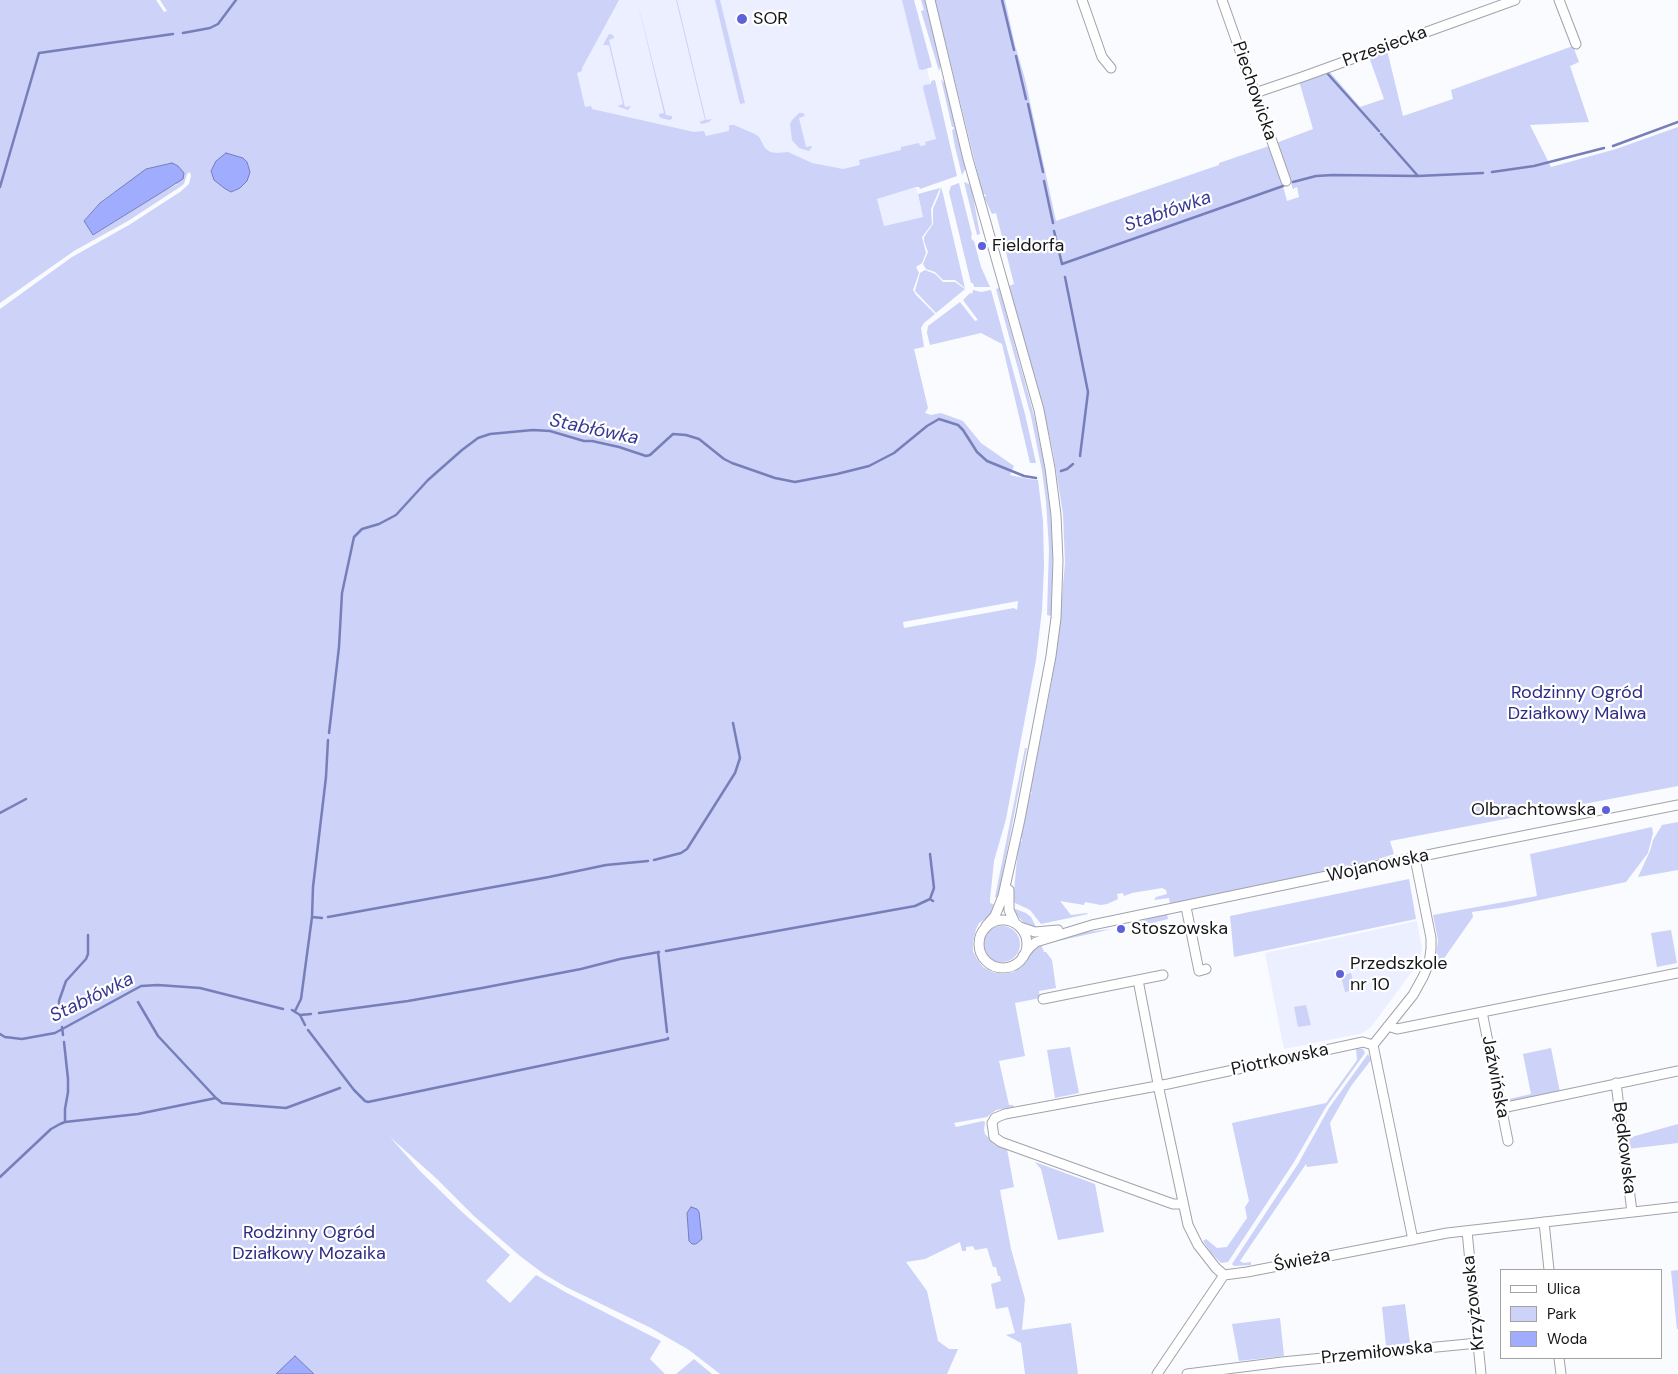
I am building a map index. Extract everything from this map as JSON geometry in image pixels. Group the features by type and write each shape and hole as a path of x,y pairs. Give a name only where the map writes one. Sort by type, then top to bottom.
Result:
{"street":[{"path":"930,0 968,159 1039,410 1050,468 1056,515 1058,561 1056,618 1051,656 1012,855 1000,905 995,916 981,932 979,940 979,948 987,962 1003,968 1011,966 1024,956 1027,941 1025,934 1011,915 1008,901 1012,855"},
{"path":"1082,0 1102,57 1111,68"},
{"name":"Piechowicka","path":"1222,0 1286,181"},
{"name":"Przesiecka","path":"1254,93 1515,0"},
{"path":"1559,0 1576,44"},
{"name":"Wojanowska","path":"1018,925 1035,932 1078,928 1678,805"},
{"path":"1413,1240 1373,1045 1412,995 1423,978 1429,963 1432,949 1431,938 1415,858"},
{"path":"1186,907 1199,971 1206,969"},
{"path":"986,926 1000,920 1008,920 1018,925"},
{"name":"Wojanowska","path":"1024,956 1036,942 1078,928"},
{"path":"1388,1026 1397,1029 1678,973"},
{"path":"1043,999 1163,975"},
{"path":"1138,980 1188,1225 1193,1238 1224,1275 1159,1373"},
{"name":"Jaźwińska","path":"1482,1012 1508,1141"},
{"name":"Piotrkowska","path":"1183,1204 1173,1204 1001,1142 994,1137 993,1121 998,1116 1005,1114 1159,1086 1363,1042 1373,1045"},
{"name":"Będkowska","path":"1502,1108 1678,1072"},
{"name":"Będkowska","path":"1616,1084 1632,1212"},
{"name":"Świeża","path":"1224,1275 1466,1231 1678,1207"},
{"path":"1544,1222 1549,1269"},
{"name":"Krzyżowska","path":"1466,1231 1481,1374"},
{"name":"Przemiłowska","path":"1187,1374 1282,1362 1478,1343"},
{"path":"1559,1359 1561,1374"}],"shaded area":[{"path":"616,0 911,0 944,142 845,172 560,104"},
{"path":"916,187 923,217 883,226 877,199"},
{"name":"Przedszkole nr 10","path":"1417,921 1422,949 1419,962 1371,1027 1363,1033 1284,1049 1265,953"}],"green space":[{"name":"Rodzinny Ogród Działkowy Mozaika","path":"0,0 156,0 164,12 167,11 160,0 619,0 582,71 577,73 585,107 591,106 592,109 694,132 704,131 706,136 729,131 729,125 734,125 759,137 765,148 770,152 788,152 812,163 843,169 860,165 859,160 901,150 901,147 919,143 920,146 926,145 925,142 936,139 923,88 924,85 931,84 931,81 935,80 957,176 920,189 916,187 877,199 884,226 923,217 918,194 940,188 931,209 932,224 922,237 926,253 922,263 916,267 919,273 913,290 935,314 921,328 924,347 914,349 928,408 925,413 931,415 941,413 963,421 981,443 1014,466 1010,475 1038,480 1043,521 1044,566 1042,610 1036,660 1006,819 994,861 990,903 995,905 992,914 979,923 976,929 973,951 983,967 992,972 1003,974 1014,972 1022,966 1033,949 1041,944 1044,952 1052,960 1056,988 1039,991 1040,998 1015,1003 1025,1056 999,1061 1009,1105 1014,1107 996,1110 987,1117 954,1123 956,1127 983,1121 985,1122 985,1134 994,1144 1007,1149 1014,1187 1000,1190 1011,1249 1025,1299 1022,1330 1071,1323 1078,1374 1025,1374 1021,1343 1006,1335 1015,1333 1008,1307 996,1309 991,1284 1001,1281 996,1267 993,1267 987,1248 975,1250 973,1246 966,1247 966,1251 962,1251 960,1242 925,1259 906,1262 927,1291 938,1341 949,1349 958,1349 947,1374 720,1374 689,1350 651,1328 566,1287 544,1274 474,1216 437,1179 390,1137 420,1171 510,1255 486,1281 510,1303 536,1275 661,1341 650,1359 665,1374 0,1374 0,309 72,257 129,225 180,192 189,184 190,172 187,174 184,184 177,189 128,221 74,251 0,303","holes":["178,184 165,190 94,235 84,221 100,203 114,192","1018,601 1017,610 1014,608 904,628 903,622"]},
{"path":"637,0 666,115 672,116 672,119 669,120 659,116 659,114 664,113"},
{"path":"676,0 706,120 712,119 702,124 699,122 705,120"},
{"path":"715,0 720,0 745,103 740,104"},
{"path":"902,0 914,0 932,67 919,69"},
{"path":"921,0 926,0 941,65 939,71 921,11 924,10"},
{"name":"Rodzinny Ogród Działkowy Malwa","path":"935,0 1005,0 1025,79 1056,221 1269,146 1287,201 1299,197 1297,187 1293,189 1276,143 1313,129 1299,81 1329,71 1360,107 1384,99 1369,57 1387,50 1403,116 1453,99 1451,90 1573,46 1579,62 1570,66 1589,122 1530,125 1551,167 1616,149 1678,127 1678,786 1390,841 1394,854 1359,865 1170,904 1169,898 1154,900 1156,897 1167,894 1166,890 1162,888 1124,896 1123,893 1117,894 1118,899 1101,905 1085,902 1084,905 1060,901 1071,915 1088,914 1041,924 1030,910 1013,901 1018,849 1020,841 1022,841 1020,839 1029,794 1032,793 1030,792 1058,641 1065,563 1063,514 1047,425 1009,286 1014,284 996,213 992,214 984,197 986,196 985,194 983,195"},
{"path":"609,34 613,35 614,38 609,40 625,107 631,106 628,110 617,106 623,104 609,45 603,45"},
{"path":"941,79 946,85 966,168 962,175 952,130 954,127 952,127"},
{"path":"799,113 803,113 805,116 799,118 806,147 812,147 809,151 799,148 792,140 790,124"},
{"path":"964,182 969,184 972,191 980,234 977,235"},
{"path":"959,183 972,240 974,241 981,267 990,287 974,287 973,283 971,283 949,192 951,186"},
{"path":"941,187 965,288 955,280 943,280 935,272 926,269 923,264 928,252 924,237 933,224 933,209"},
{"path":"925,270 935,274 943,282 955,282 965,289 936,313 915,291 920,273"},
{"path":"999,288 1035,419 1045,468 1053,550 1051,616 1047,615 1049,549 1042,471 1031,416 996,289"},
{"path":"973,290 981,292 991,290 1025,414 1036,463 1030,463 1002,344 981,333 930,345 927,333 928,326 960,302 975,321 978,320 963,300 970,293 972,294"},
{"path":"1025,748 1027,748 998,898 995,897"},
{"path":"1678,822 1678,870 1638,877 1653,840 1662,825"},
{"path":"1652,827 1653,833 1648,853 1626,882 1506,907 1472,912 1473,917 1438,967 1435,965 1438,940 1433,915 1537,896 1530,854"},
{"path":"1409,879 1416,919 1234,957 1230,916"},
{"path":"1013,908 1031,917 1037,929 1029,927 1023,922"},
{"path":"1167,914 1168,919 1137,927 1136,924 1149,918"},
{"path":"1002,926 1015,931 1020,944 1015,957 1002,962 989,957 984,944 989,931"},
{"path":"1112,929 1049,943 1047,942 1085,932"},
{"path":"1671,930 1677,963 1657,967 1651,933"},
{"path":"1351,973 1355,990 1345,992 1341,976"},
{"path":"1306,1005 1311,1025 1298,1027 1294,1007"},
{"path":"1070,1047 1079,1093 1055,1098 1047,1050"},
{"path":"1356,1048 1363,1049 1365,1053 1326,1107 1294,1162 1228,1262 1221,1263 1203,1241 1206,1239 1217,1248 1227,1247 1247,1218 1245,1207 1249,1201 1232,1123 1326,1103 1357,1060"},
{"path":"1551,1048 1560,1092 1511,1103 1504,1099 1504,1095 1509,1099 1531,1094 1523,1054"},
{"path":"1368,1054 1371,1060 1351,1086 1330,1123 1338,1163 1307,1167 1306,1164 1240,1261 1243,1263 1251,1262 1251,1265 1234,1266 1232,1264 1298,1164 1329,1108"},
{"path":"1678,1124 1678,1143 1628,1149 1628,1138"},
{"path":"1035,1162 1095,1184 1104,1232 1058,1240 1041,1169"},
{"path":"1678,1270 1678,1329 1677,1329 1671,1271"},
{"path":"1405,1304 1410,1343 1386,1346 1382,1307"},
{"path":"1280,1318 1284,1356 1239,1361 1232,1324"},
{"path":"694,1359 712,1374 676,1374"}],"water":[{"path":"226,153 243,158 247,162 250,172 247,181 240,188 231,192 214,180 211,171 216,161"},
{"path":"172,163 178,166 184,173 183,179 93,235 84,221 100,203 146,169"},
{"path":"691,1207 699,1212 702,1239 696,1244 692,1244 689,1241 687,1213"},
{"path":"295,1356 314,1374 276,1374"}],"waterway":[{"path":"183,33 210,28 218,24 236,0"},
{"path":"1002,0 1014,50"},
{"path":"0,187 39,53 173,34"},
{"path":"1016,56 1026,99"},
{"path":"1327,73 1379,131"},
{"path":"1028,104 1043,172"},
{"name":"Stabłówka","path":"1613,146 1678,122"},
{"path":"1381,134 1418,176"},
{"name":"Stabłówka","path":"1492,172 1534,166 1604,148"},
{"name":"Stabłówka","path":"1293,182 1316,176 1333,175 1418,176 1483,173"},
{"path":"1044,181 1053,223"},
{"name":"Stabłówka","path":"1062,264 1283,186"},
{"name":"Stabłówka","path":"1054,231 1062,264"},
{"name":"Stabłówka","path":"1065,277 1088,392 1080,456"},
{"name":"Stabłówka","path":"329,733 339,647 342,593 354,537 362,529 379,524 396,515 428,480 478,438 490,434 533,430 550,431 584,441 619,447 646,456 650,455 673,434 686,435 699,439 732,463 775,478 795,482 869,466 894,453 927,426 939,419 958,425 977,452 987,461 1024,476 1036,478"},
{"path":"1061,471 1073,464"},
{"path":"654,860 681,853 687,849 735,773 740,758 733,723"},
{"name":"Stabłówka","path":"295,1011 301,999 312,917 313,887 326,777 328,740"},
{"path":"0,813 26,799"},
{"path":"930,854 934,888 930,899"},
{"path":"328,917 606,865 648,861"},
{"path":"666,951 915,906 930,899 933,901"},
{"path":"312,917 322,918"},
{"path":"60,1018 59,1001 66,981 86,959 88,954 88,935"},
{"path":"658,952 667,1032"},
{"path":"319,1013 408,1001 482,988 659,952"},
{"name":"Stabłówka","path":"0,1034 5,1037 22,1039 55,1033 141,986 158,985 200,988 283,1009"},
{"path":"138,1002 158,1036 222,1103 286,1108 340,1088"},
{"name":"Stabłówka","path":"292,1010 300,1015 305,1025"},
{"path":"300,1015 311,1014"},
{"name":"Stabłówka","path":"62,1027 63,1035"},
{"path":"308,1030 354,1090 368,1102 668,1038"},
{"path":"64,1042 68,1079 65,1122"},
{"path":"0,1177 51,1129 65,1122 138,1114 216,1098"}],"place":[{"name":"SOR","path":"742,19"},
{"name":"Fieldorfa","path":"982,246"},
{"name":"Olbrachtowska","path":"1606,810"},
{"name":"Stoszowska","path":"1121,929"},
{"name":"Przedszkole nr 10","path":"1340,974"}]}
